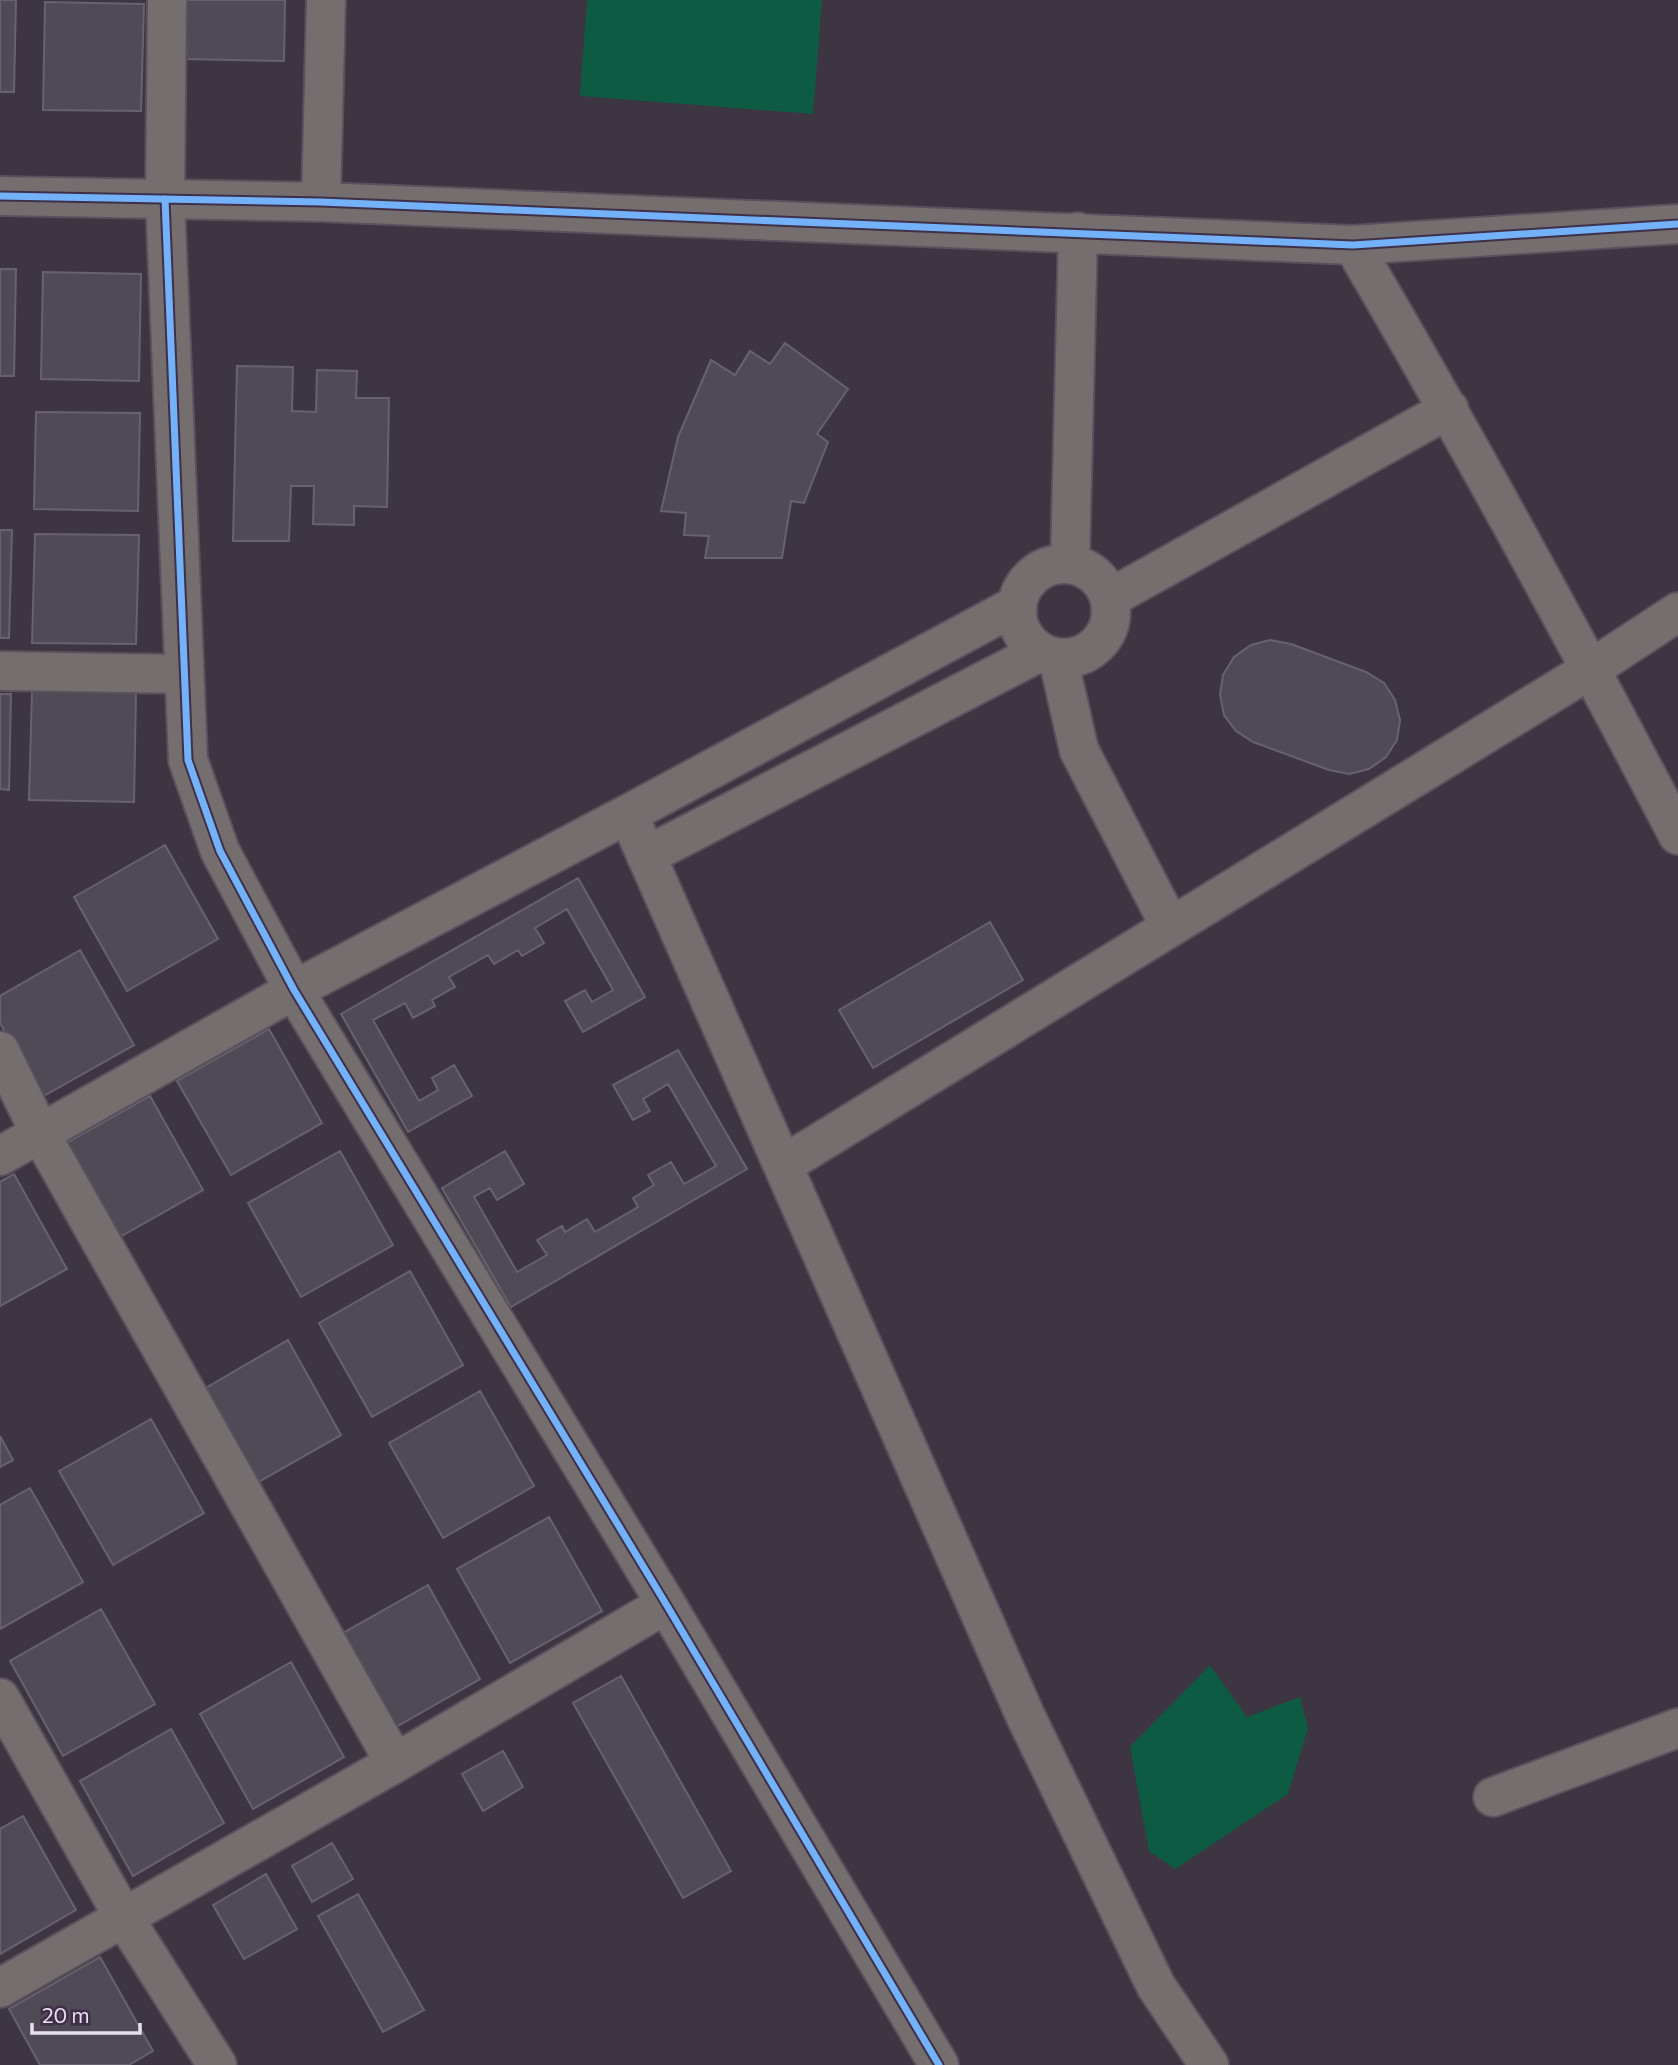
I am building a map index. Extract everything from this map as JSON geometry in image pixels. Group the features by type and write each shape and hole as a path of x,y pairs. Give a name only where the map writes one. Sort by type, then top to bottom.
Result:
{"street":[{"path":"167,0 164,199 182,674 188,760 220,851 294,990 666,1604 939,2065"},
{"path":"321,202 326,0"},
{"path":"0,196 321,202 1353,245 1678,224"},
{"path":"1070,563 1077,232"},
{"path":"1353,245 1449,409 1678,835"},
{"path":"1110,598 1449,409"},
{"path":"1070,563 1088,569 1102,581 1110,598 1111,616 1105,634 1093,649 1077,657 1049,655 1026,640 1018,623 1017,605 1023,587 1035,573 1052,565 1070,563"},
{"path":"0,1156 294,990 1017,605"},
{"path":"783,1165 1591,669 1678,612"},
{"path":"646,856 1049,655"},
{"path":"1049,655 1079,751 1170,926"},
{"path":"0,671 182,674"},
{"path":"628,814 1025,1715 1156,1986 1209,2065"},
{"path":"0,1051 40,1133 395,1763"},
{"path":"0,1988 395,1763 666,1604"},
{"path":"0,1698 124,1917 217,2065"},
{"path":"1493,1797 1678,1728"}],"green space":[{"path":"587,0 822,0 813,114 580,96"},
{"path":"1210,1665 1247,1717 1300,1697 1308,1728 1288,1794 1175,1869 1149,1851 1130,1747"}],"building":[{"path":"0,0 16,0 14,92 0,92"},
{"path":"187,0 285,0 284,61 185,59"},
{"path":"45,2 144,4 141,111 43,110"},
{"path":"0,269 16,269 14,376 0,376"},
{"path":"43,272 141,274 139,381 41,379"},
{"path":"785,343 848,389 817,434 828,442 804,503 791,501 782,558 705,558 709,536 684,535 686,513 661,511 678,437 711,360 735,375 750,351 770,364"},
{"path":"237,366 293,367 292,411 316,412 317,370 357,371 356,398 389,398 387,507 354,506 354,525 313,524 314,486 291,486 289,541 233,541"},
{"path":"36,412 140,413 138,511 34,509"},
{"path":"0,530 12,530 9,638 0,638"},
{"path":"35,534 139,535 136,644 32,643"},
{"path":"1270,640 1291,644 1366,672 1384,683 1395,700 1400,720 1397,740 1386,757 1369,769 1349,774 1329,770 1253,742 1236,731 1224,715 1220,694 1223,675 1234,657 1251,645"},
{"path":"32,691 136,692 134,802 29,800"},
{"path":"0,694 11,694 9,790 0,789"},
{"path":"165,845 218,939 127,991 74,897"},
{"path":"578,878 645,997 583,1032 565,1001 585,990 592,1002 613,990 567,909 535,928 544,943 522,956 518,950 494,964 488,955 449,977 455,987 432,1000 435,1006 413,1018 405,1003 373,1020 419,1101 438,1090 432,1078 454,1065 472,1096 408,1132 341,1014"},
{"path":"990,922 1023,980 873,1068 839,1010"},
{"path":"80,950 134,1045 42,1097 0,1023 0,996"},
{"path":"269,1029 322,1123 231,1175 177,1081"},
{"path":"678,1050 747,1169 511,1307 442,1188 505,1151 524,1184 497,1200 490,1188 474,1197 517,1272 547,1255 537,1240 562,1226 565,1232 587,1219 595,1232 638,1207 633,1198 654,1185 648,1175 671,1162 684,1184 716,1166 668,1084 643,1099 650,1111 633,1120 613,1085"},
{"path":"150,1096 203,1190 111,1242 58,1148"},
{"path":"340,1151 393,1245 301,1297 248,1203"},
{"path":"14,1174 67,1269 0,1306 0,1182"},
{"path":"410,1271 463,1365 372,1417 319,1323"},
{"path":"288,1340 341,1435 250,1487 197,1393"},
{"path":"480,1391 534,1486 443,1538 389,1443"},
{"path":"151,1419 204,1513 113,1565 59,1471"},
{"path":"0,1436 13,1460 0,1467"},
{"path":"30,1488 83,1582 0,1629 0,1505"},
{"path":"549,1517 602,1611 510,1663 457,1569"},
{"path":"428,1585 480,1679 389,1731 336,1637"},
{"path":"101,1609 155,1704 63,1756 10,1661"},
{"path":"291,1662 344,1757 253,1809 200,1714"},
{"path":"621,1676 731,1871 683,1898 573,1703"},
{"path":"171,1729 224,1823 133,1876 80,1781"},
{"path":"503,1751 523,1787 483,1811 462,1774"},
{"path":"23,1816 76,1910 0,1954 0,1829"},
{"path":"332,1843 353,1879 312,1902 292,1866"},
{"path":"266,1874 297,1929 244,1959 213,1905"},
{"path":"358,1894 424,2010 383,2032 318,1916"},
{"path":"100,1957 153,2051 129,2065 40,2065 9,2009"}],"cycle path":[{"path":"0,196 321,202 1353,245 1678,224"},
{"path":"165,199 188,760 220,851 294,990 666,1604 939,2065"}]}
